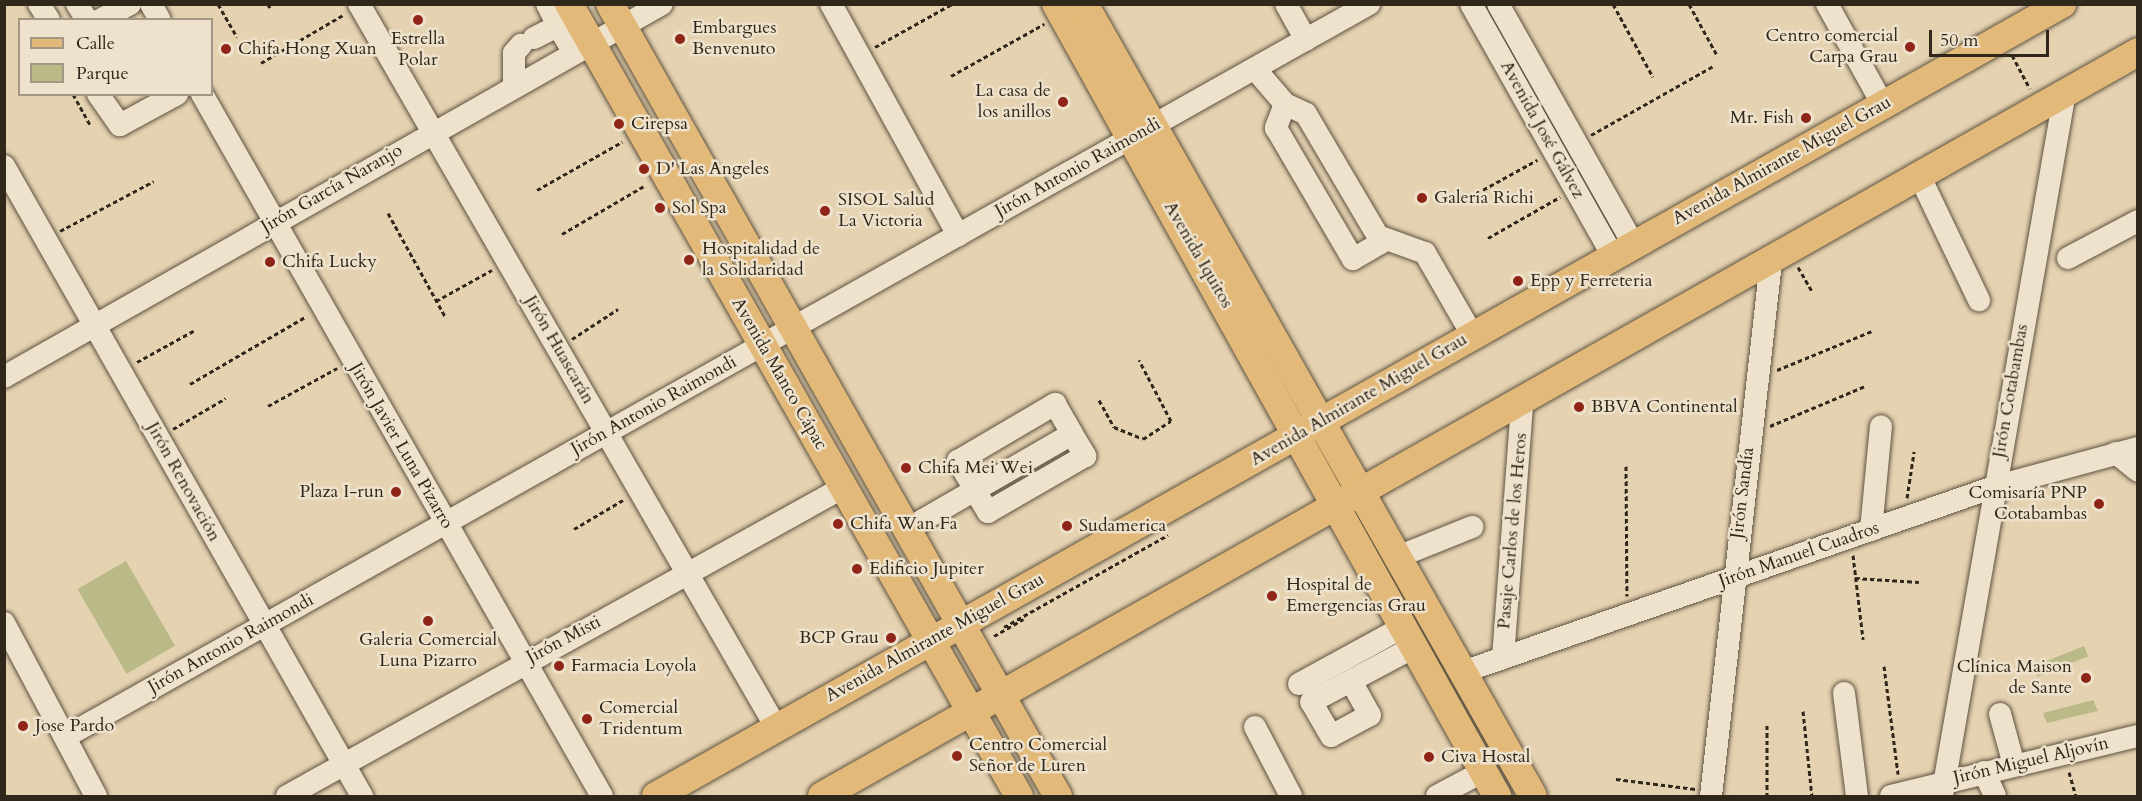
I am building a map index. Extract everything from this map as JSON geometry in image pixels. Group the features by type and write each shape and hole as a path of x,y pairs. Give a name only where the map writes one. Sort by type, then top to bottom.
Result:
{"main road":[{"name":"Avenida Almirante Miguel Grau","path":"656,796 776,727 936,649 974,634 1473,336 2062,4"},
{"name":"Avenida Iquitos","path":"1067,8 1142,132 1349,495"},
{"name":"Avenida Manco Cápac","path":"616,16 906,530 974,634 998,693 1058,796"},
{"name":"Avenida Manco Cápac","path":"574,31 641,131 1019,796"},
{"path":"822,796 998,693 1349,495 1522,404 1919,175 2138,52"},
{"path":"1349,495 1400,556 1533,796"},
{"path":"1349,495 1410,636 1497,796"},
{"path":"1410,636 1442,633"}],"street":[{"path":"39,4 48,18"},
{"path":"77,4 86,18"},
{"path":"104,18 130,4"},
{"path":"151,4 159,18"},
{"path":"548,4 574,31"},
{"name":"Jirón García Naranjo","path":"4,377 514,86 574,31 616,16 662,4"},
{"path":"831,4 958,235"},
{"path":"1286,4 1306,40"},
{"name":"Jirón Antonio Raimondi","path":"65,737 1369,4"},
{"name":"Avenida José Gálvez","path":"1471,4 1575,188 1623,250"},
{"name":"Avenida José Gálvez","path":"1498,4 1576,143 1623,250"},
{"path":"1827,4 1883,105"},
{"name":"Jirón Huascarán","path":"360,5 606,433 690,573 776,727"},
{"path":"514,86 514,53 528,42 574,31"},
{"path":"1255,69 1285,104 1306,114 1378,236 1425,253 1473,336"},
{"name":"Jirón Cotabambas","path":"1944,789 1994,488 2065,92"},
{"path":"99,96 120,125 173,96"},
{"name":"Jirón Javier Luna Pizarro","path":"203,96 602,796"},
{"path":"1285,104 1276,128 1353,259 1386,240"},
{"name":"Jirón Renovación","path":"4,166 263,626 362,796"},
{"path":"1919,175 1979,300"},
{"path":"2068,258 2138,221"},
{"name":"Jirón Sandía","path":"1712,794 1732,578 1757,378 1780,257"},
{"path":"1055,404 1084,456 988,512 975,490 958,461 1055,404"},
{"name":"Pasaje Carlos de los Heros","path":"1503,658 1522,404"},
{"path":"1861,533 1881,426"},
{"path":"2127,450 2138,471"},
{"name":"Jirón Manuel Cuadros","path":"1463,672 1904,518 1994,488 2127,450"},
{"name":"Jirón Misti","path":"287,796 525,661 844,487"},
{"path":"906,530 975,490"},
{"path":"1400,556 1472,527"},
{"path":"4,623 96,796"},
{"path":"1351,681 1410,636"},
{"path":"1299,684 1410,636"},
{"path":"1844,693 1857,796"},
{"path":"2000,714 2013,765"},
{"path":"1255,727 1291,796"},
{"name":"Jirón Miguel Aljovín","path":"1895,795 1944,789 1984,772 2138,736"},
{"path":"1437,796 1484,771"},
{"path":"1984,772 1995,796"}],"path":[{"path":"218,4 237,37"},
{"path":"859,56 952,4"},
{"path":"1613,4 1653,77"},
{"path":"1689,4 1718,57"},
{"path":"261,63 360,5"},
{"path":"951,76 1067,8"},
{"path":"1576,143 1715,65"},
{"path":"2018,66 2026,83"},
{"path":"74,96 90,125"},
{"path":"537,190 641,131"},
{"path":"1470,197 1554,151"},
{"path":"562,234 665,174"},
{"path":"46,239 154,181"},
{"path":"1488,238 1575,188"},
{"path":"388,213 446,318"},
{"path":"1780,257 1812,291"},
{"path":"436,301 508,261"},
{"path":"190,384 322,307"},
{"path":"558,348 618,309"},
{"path":"121,371 195,330"},
{"path":"1757,378 1872,331"},
{"path":"267,406 352,359"},
{"path":"1099,400 1114,427 1143,439 1171,422 1139,360"},
{"path":"1750,435 1865,386"},
{"path":"158,438 226,398"},
{"path":"1904,518 1914,452"},
{"path":"1626,466 1627,615"},
{"path":"574,529 640,490"},
{"path":"974,634 1173,532"},
{"path":"1861,533 1855,578 1863,639"},
{"path":"1855,578 1919,582"},
{"path":"1884,666 1895,795"},
{"path":"1803,711 1812,796"},
{"path":"1767,724 1767,796"},
{"path":"2064,753 2076,796"},
{"path":"1616,778 1712,794"}],"green space":[{"path":"126,561 175,646 127,674 78,589"},
{"path":"2084,646 2088,656 2037,677 2033,667"},
{"path":"2093,700 2098,711 2047,723 2043,713"}],"place":[{"name":"Estrella Polar","path":"418,20"},
{"name":"Embargues Benvenuto","path":"680,39"},
{"name":"Centro comercial Carpa Grau","path":"1910,47"},
{"name":"Chifa Hong Xuan","path":"226,49"},
{"name":"La casa de los anillos","path":"1063,102"},
{"name":"Mr. Fish","path":"1806,118"},
{"name":"Cirepsa","path":"619,124"},
{"name":"D' Las Angeles","path":"644,169"},
{"name":"Galeria Richi","path":"1422,198"},
{"name":"Sol Spa","path":"660,208"},
{"name":"SISOL Salud La Victoria","path":"825,211"},
{"name":"Hospitalidad de la Solidaridad","path":"689,260"},
{"name":"Chifa Lucky","path":"270,262"},
{"name":"Epp y Ferreteria","path":"1518,281"},
{"name":"BBVA Continental","path":"1579,407"},
{"name":"Chifa Mei Wei","path":"906,468"},
{"name":"Plaza I-run","path":"396,492"},
{"name":"Comisaría PNP Cotabambas","path":"2099,504"},
{"name":"Chifa Wan Fa","path":"838,524"},
{"name":"Sudamerica","path":"1067,526"},
{"name":"Edificio Jupiter","path":"857,569"},
{"name":"Hospital de Emergencias Grau","path":"1272,596"},
{"name":"Galeria Comercial Luna Pizarro","path":"428,621"},
{"name":"BCP Grau","path":"891,638"},
{"name":"Farmacia Loyola","path":"559,666"},
{"name":"Clínica Maison de Sante","path":"2086,678"},
{"name":"Comercial Tridentum","path":"587,719"},
{"name":"Jose Pardo","path":"23,726"},
{"name":"Centro Comercial Señor de Luren","path":"957,756"},
{"name":"Civa Hostal","path":"1429,757"}]}
